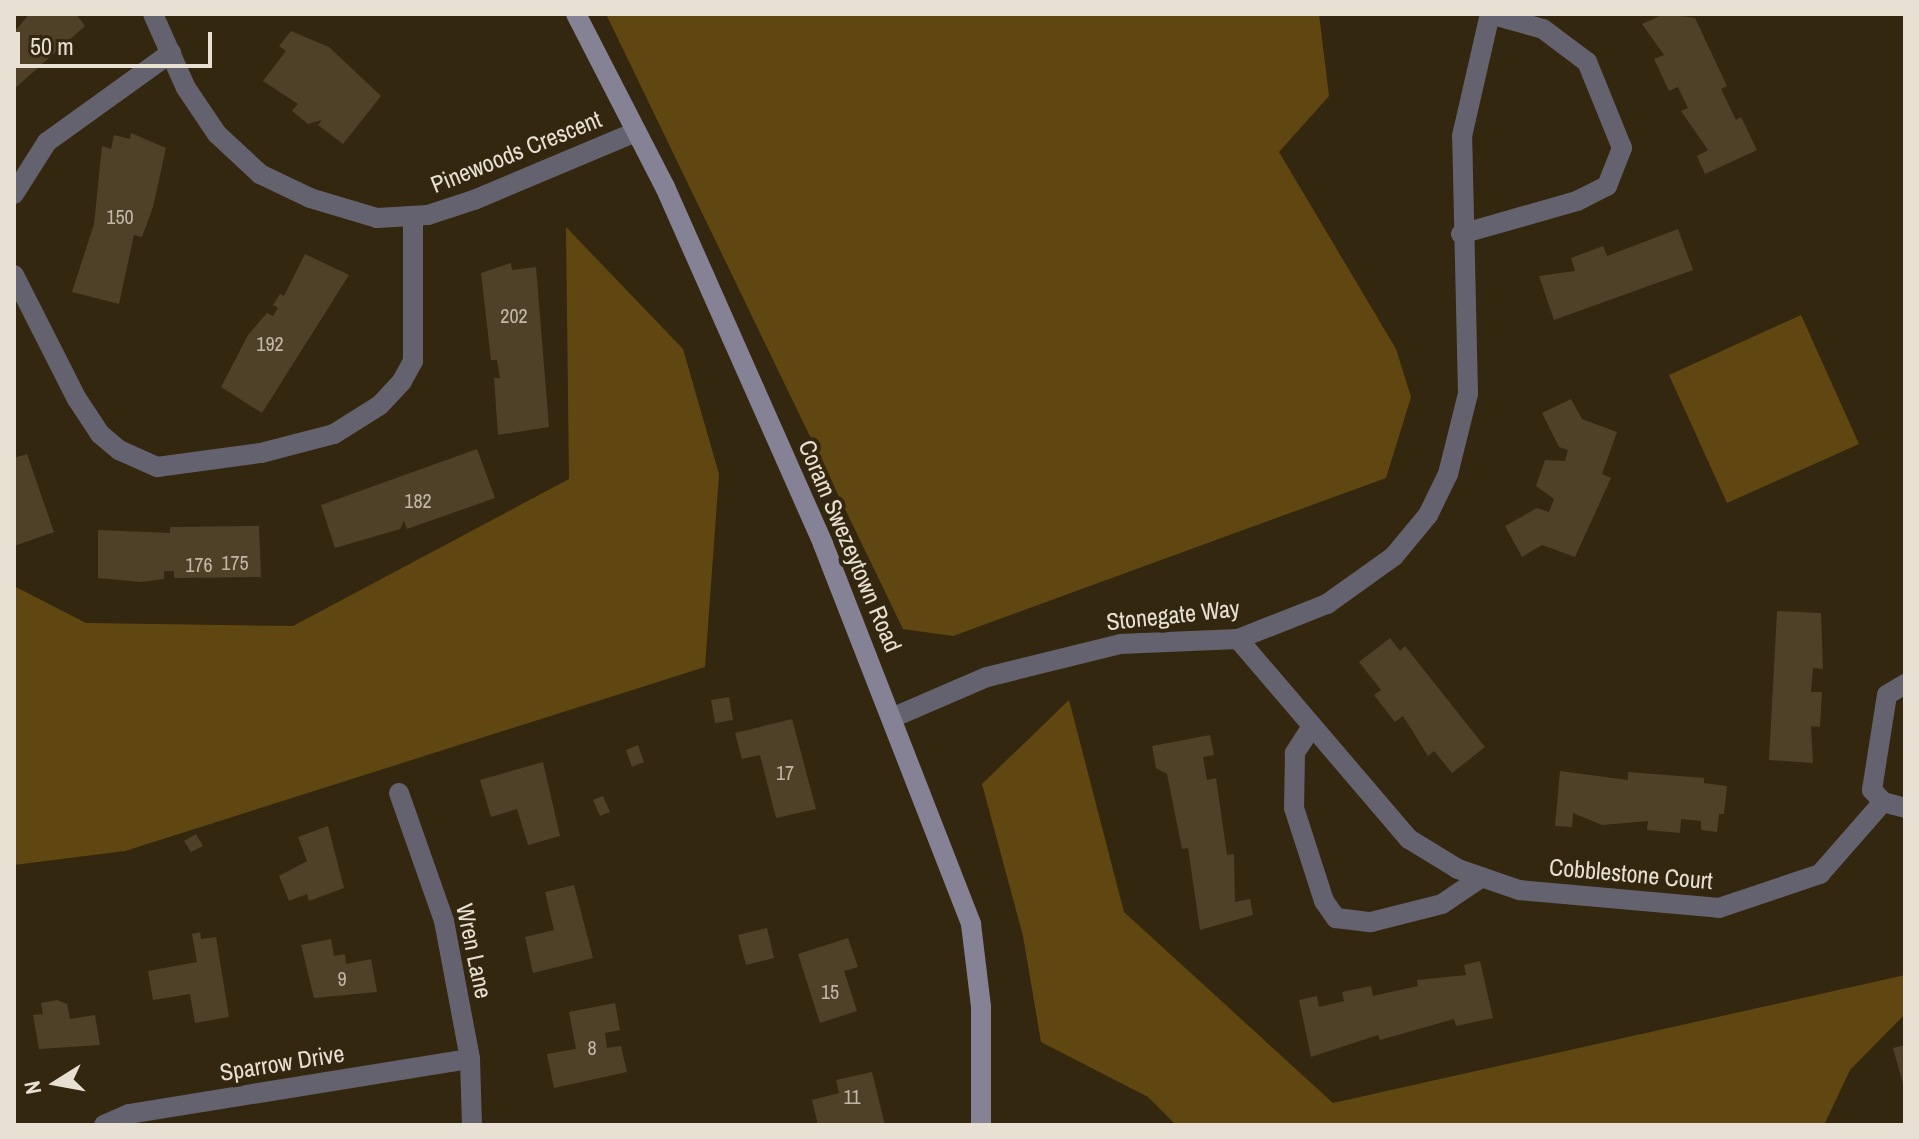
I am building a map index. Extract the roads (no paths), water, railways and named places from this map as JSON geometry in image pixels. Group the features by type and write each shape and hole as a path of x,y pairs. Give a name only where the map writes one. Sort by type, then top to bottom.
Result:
{"street":[{"name":"Pinewoods Crescent","path":"153,14 171,53 217,134 260,174 310,198 377,218 413,216 474,200 636,132"},
{"name":"Coram Swezeytown Road","path":"576,14 636,132 739,354 894,717 971,924 981,1007 981,1125"},
{"name":"Stonegate Way","path":"894,717 987,677 1120,644 1238,639 1327,604 1394,556 1428,515 1448,474 1468,394 1461,234 1462,136 1490,14 1543,29 1587,62 1616,124 1619,167 1607,186 1577,201 1461,234"},
{"path":"14,194 47,142 171,53"},
{"name":"Pinewoods Crescent","path":"14,275 77,399 100,434 119,450 157,467 261,453 334,434 380,405 402,381 413,361 413,216"},
{"name":"Cobblestone Court","path":"1238,639 1409,839 1482,877 1519,890 1607,901 1719,908 1820,874 1883,802"},
{"path":"1905,684 1887,695 1872,790 1883,802 1905,808"},
{"path":"1311,728 1295,753 1294,808 1324,901 1336,918 1371,922 1442,904 1482,877"},
{"name":"Wren Lane","path":"399,793 444,921 470,1059 472,1125"},
{"name":"Sparrow Drive","path":"104,1125 129,1114 470,1059"}]}
